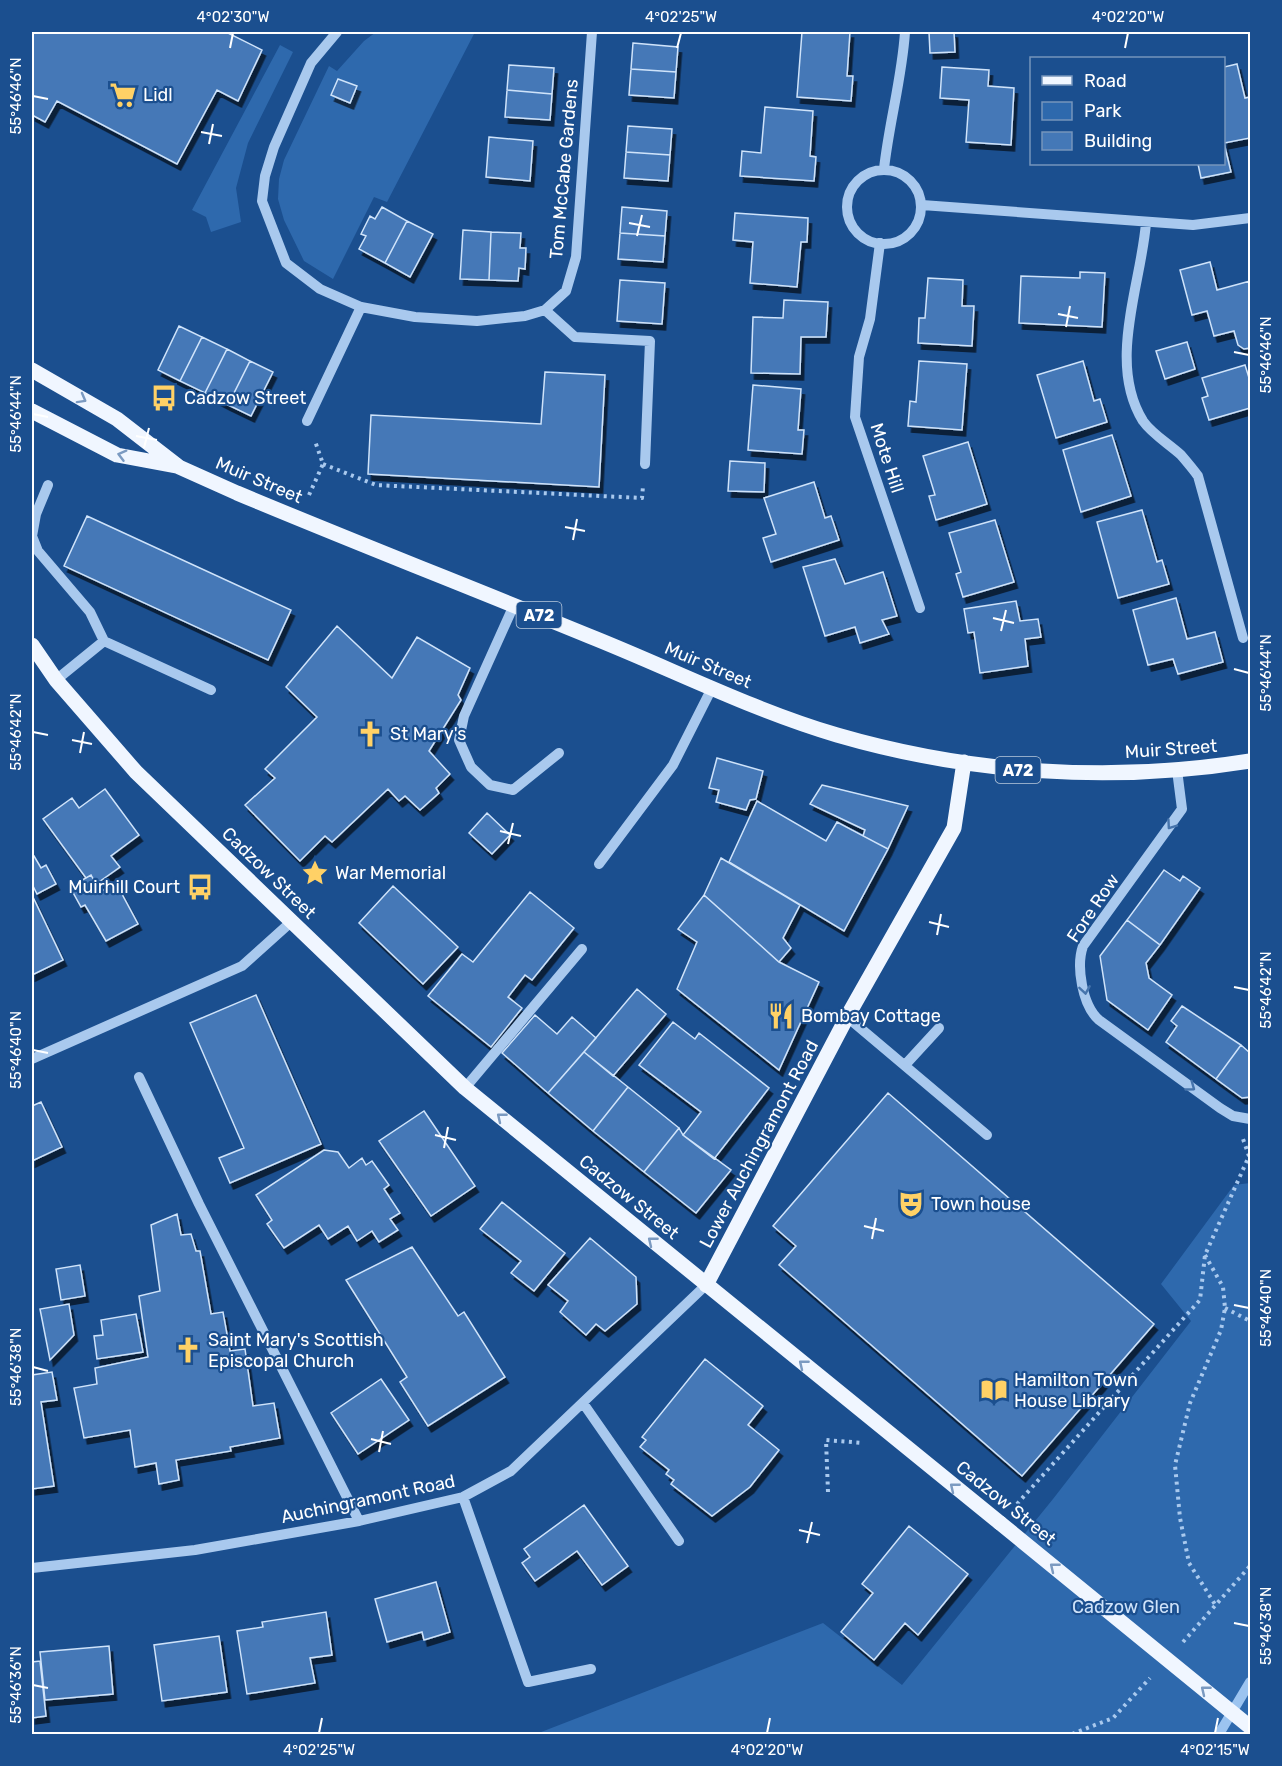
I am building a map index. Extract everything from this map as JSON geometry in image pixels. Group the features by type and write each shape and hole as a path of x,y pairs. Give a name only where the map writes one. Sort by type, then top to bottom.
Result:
{"main road":[{"name":"Muir Street","path":"32,370 117,419 179,467"},
{"name":"Muir Street","path":"32,411 117,455 179,467 299,519 514,605 712,688 838,736 964,762 1045,772 1177,770 1251,761"},
{"name":"Cadzow Street","path":"32,645 56,680 136,772 465,1088 1251,1726"},
{"name":"Lower Auchingramont Road","path":"706,1285 848,1017 954,828 964,762"}],"street":[{"path":"337,32 311,63 274,147 265,176 262,201 286,263 320,289 361,307 415,317 477,321 525,316 545,310 576,337 650,341 645,464"},
{"name":"Tom McCabe Gardens","path":"545,310 566,291 576,257 592,32"},
{"path":"884,169 888,130 902,73 905,32"},
{"path":"884,169 902,173 912,180 918,190 922,206 918,225 898,242 880,243 860,236 847,214 847,200 858,180 868,173 884,169"},
{"path":"922,206 1193,225 1251,218"},
{"path":"1146,223 1143,257 1126,343 1130,390 1144,422 1181,456 1198,476 1243,638"},
{"name":"Mote Hill","path":"880,243 870,319 859,357 855,417 920,608"},
{"path":"307,421 361,307"},
{"path":"48,485 36,514 32,536 38,551 90,612 104,641 211,690"},
{"path":"514,605 464,716 459,740 471,767 490,785 513,789 559,753"},
{"path":"56,680 104,641"},
{"path":"599,864 673,765 712,688"},
{"name":"Fore Row","path":"1177,770 1182,809 1086,940 1081,953 1090,1012 1220,1108 1245,1118"},
{"path":"32,1059 242,966 291,922"},
{"path":"465,1088 582,949"},
{"path":"848,1017 987,1134"},
{"path":"904,1065 939,1028"},
{"path":"140,1077 194,1193 359,1521"},
{"name":"Auchingramont Road","path":"32,1568 195,1550 359,1521 463,1497 511,1471 706,1285"},
{"path":"583,1403 679,1541"},
{"path":"463,1497 528,1682 591,1669"}],"path":[{"path":"299,519 323,464 307,421"},
{"path":"323,464 376,484 642,498 645,464"},
{"path":"1022,1498 1200,1300 1205,1255 1250,1156 1245,1118"},
{"path":"1205,1255 1223,1287 1225,1308 1221,1330 1190,1403 1175,1465 1180,1518 1189,1563 1216,1606"},
{"path":"1225,1308 1251,1321"},
{"path":"828,1492 825,1440 904,1446"},
{"path":"1072,1734 1113,1718"}],"green space":[{"path":"376,32 475,32 387,202 374,197 333,279 304,261 284,220 278,199 279,179 284,160 329,66 337,71 364,41"},
{"path":"280,45 293,52 248,143 236,188 241,222 211,232 206,217 192,210"},
{"name":"Cadzow Glen","path":"1250,1183 1250,1734 536,1734 823,1623 902,1685 1053,1499 1191,1321 1161,1284 1234,1185"}],"building":[{"name":"Lidl","path":"32,32 226,32 262,50 238,101 217,90 177,164 57,101 45,122 32,115"},
{"path":"802,32 850,32 847,76 853,76 851,101 797,97"},
{"path":"929,32 954,32 955,52 930,53"},
{"path":"633,43 678,47 676,72 631,69"},
{"path":"1237,64 1245,98 1250,97 1250,138 1225,143 1225,67"},
{"path":"509,65 554,68 552,94 507,90"},
{"path":"942,67 989,70 988,86 1014,88 1011,145 966,142 969,100 940,98"},
{"path":"631,69 676,72 674,98 629,95"},
{"path":"338,79 357,86 350,103 331,95"},
{"path":"507,90 552,94 550,120 505,117"},
{"path":"765,107 813,111 810,156 816,157 814,181 740,176 742,151 761,153"},
{"path":"628,126 672,129 670,155 626,152"},
{"path":"489,137 533,141 530,181 486,177"},
{"path":"1225,147 1231,172 1201,178 1198,165 1225,165"},
{"path":"626,152 670,155 668,181 624,178"},
{"path":"382,207 407,221 385,263 359,249 366,236 361,234 370,216 375,219"},
{"path":"622,207 667,211 665,236 620,233"},
{"path":"735,213 808,218 807,242 801,242 797,287 750,283 753,242 733,240"},
{"path":"407,221 433,234 410,277 385,263"},
{"path":"463,230 491,232 489,280 460,279"},
{"path":"491,232 521,233 520,248 526,248 525,269 519,268 518,281 489,280"},
{"path":"620,233 665,236 663,262 618,259"},
{"path":"1210,262 1217,290 1250,281 1250,348 1244,349 1238,345 1234,331 1214,336 1207,311 1192,315 1180,270"},
{"path":"1080,272 1105,273 1102,327 1019,323 1021,276 1080,278"},
{"path":"928,278 963,280 962,306 974,306 972,346 918,343 919,318 925,318"},
{"path":"620,280 665,283 662,324 617,321"},
{"path":"784,300 828,302 826,337 801,337 800,374 751,373 753,317 783,318"},
{"path":"179,326 202,337 180,381 158,370"},
{"path":"202,337 227,349 205,393 180,381"},
{"path":"1187,342 1195,369 1165,379 1156,351"},
{"path":"227,349 250,361 228,405 205,393"},
{"path":"250,361 273,372 251,416 228,405"},
{"path":"919,361 967,364 962,430 908,426 910,401 916,402"},
{"path":"1083,361 1094,401 1100,399 1107,422 1056,438 1037,375"},
{"path":"1245,365 1250,381 1250,408 1209,420 1202,398 1208,396 1202,378"},
{"path":"545,372 605,375 599,487 368,474 371,415 541,424"},
{"path":"753,385 801,389 798,430 804,430 802,454 748,450"},
{"path":"1112,435 1131,496 1081,512 1063,450"},
{"path":"968,442 987,504 936,520 929,496 935,495 923,456"},
{"path":"730,461 765,463 764,492 728,491"},
{"path":"814,482 825,518 831,516 839,540 771,562 763,538 776,534 764,498"},
{"path":"1142,510 1157,562 1162,560 1169,584 1118,598 1097,522"},
{"path":"87,516 291,610 268,660 64,566"},
{"path":"995,520 1014,582 963,597 956,574 961,572 949,533"},
{"path":"835,559 845,584 883,572 897,616 882,620 889,634 860,643 855,627 825,636 803,567"},
{"path":"1176,598 1187,639 1215,632 1223,662 1178,674 1173,659 1148,665 1133,610"},
{"path":"1016,601 1020,621 1038,619 1041,637 1025,639 1028,666 980,673 974,632 968,633 964,609"},
{"name":"St Mary's","path":"337,626 392,678 417,637 470,668 458,695 461,700 429,751 450,774 436,788 439,793 420,810 405,796 399,801 388,789 332,842 325,836 300,861 245,805 275,778 265,769 317,717 286,687"},
{"path":"717,758 763,771 756,799 750,800 746,810 716,802 719,790 709,788"},
{"path":"822,785 908,806 888,849 863,836 865,830 810,804"},
{"path":"105,789 139,835 111,856 120,867 96,884 91,875 86,878 43,819 72,798 79,808"},
{"path":"757,801 826,841 837,822 888,849 844,931 729,862"},
{"path":"487,813 510,835 492,854 469,833"},
{"path":"34,856 41,868 46,865 56,884 37,894 32,884 32,857"},
{"path":"721,858 800,905 783,938 791,948 779,962 704,895"},
{"path":"1164,870 1180,881 1183,876 1200,888 1160,945 1127,920"},
{"path":"91,875 100,892 116,883 138,924 106,941 85,905 81,907 70,887"},
{"path":"393,886 458,947 423,984 359,923"},
{"path":"530,892 574,928 532,980 525,975 508,997 522,1008 491,1047 428,996 462,954 473,962"},
{"path":"32,895 63,960 32,975"},
{"path":"704,895 779,962 819,982 779,1070 677,989 697,942 678,929"},
{"path":"1127,920 1160,945 1146,963 1149,978 1172,995 1148,1030 1107,1000 1100,956"},
{"path":"637,989 666,1014 613,1076 584,1052"},
{"path":"256,995 321,1144 230,1183 219,1158 244,1148 190,1023"},
{"path":"1182,1006 1241,1045 1216,1079 1166,1042 1177,1026 1171,1021"},
{"path":"535,1015 557,1034 572,1017 596,1038 548,1093 502,1053"},
{"path":"673,1022 695,1039 699,1033 769,1088 714,1159 683,1135 701,1112 639,1065"},
{"path":"1241,1045 1250,1053 1250,1097 1242,1098 1216,1079"},
{"path":"584,1052 628,1087 593,1131 548,1093"},
{"path":"628,1087 679,1128 644,1172 593,1131"},
{"path":"888,1093 1154,1324 1022,1476 779,1265 796,1246 773,1226"},
{"path":"41,1102 62,1147 32,1161 32,1106"},
{"path":"424,1111 475,1186 431,1216 379,1141"},
{"path":"679,1128 683,1135 731,1170 696,1213 644,1172"},
{"path":"324,1150 338,1152 349,1168 362,1158 366,1165 372,1161 389,1185 384,1189 400,1213 390,1219 398,1230 379,1242 372,1231 357,1241 348,1226 328,1239 319,1225 284,1248 267,1224 272,1220 256,1195"},
{"path":"502,1202 565,1253 534,1291 511,1273 521,1261 480,1229"},
{"name":"Saint Mary's Scottish Episcopal Church","path":"177,1214 181,1235 191,1234 196,1251 200,1251 211,1314 223,1312 230,1351 245,1349 253,1406 274,1403 280,1438 230,1447 231,1451 176,1460 179,1480 159,1484 156,1463 135,1467 130,1430 84,1438 74,1388 97,1384 95,1368 148,1357 139,1296 160,1291 151,1225"},
{"path":"590,1238 636,1277 637,1304 605,1331 596,1324 586,1335 560,1312 568,1301 548,1285"},
{"path":"412,1247 458,1316 464,1312 505,1377 428,1426 400,1382 407,1377 346,1280"},
{"path":"80,1265 85,1296 61,1300 56,1269"},
{"path":"69,1304 74,1335 50,1360 40,1309"},
{"path":"136,1314 143,1352 97,1359 94,1336 103,1335 101,1320"},
{"path":"705,1359 763,1406 748,1425 779,1450 750,1487 712,1516 671,1484 674,1480 666,1474 669,1470 640,1447 646,1440 642,1437"},
{"path":"52,1372 57,1400 41,1402 54,1486 32,1489 32,1375"},
{"path":"381,1379 409,1420 358,1454 331,1413"},
{"path":"584,1505 628,1566 602,1585 577,1551 535,1581 522,1563 530,1557 524,1549"},
{"path":"909,1526 968,1574 918,1635 905,1623 874,1660 841,1632 873,1593 862,1584"},
{"path":"436,1582 450,1632 424,1640 422,1632 387,1642 375,1599"},
{"path":"326,1612 332,1655 310,1658 315,1683 247,1694 237,1631 263,1627 262,1622"},
{"path":"219,1636 227,1692 162,1701 154,1645"},
{"path":"109,1646 113,1694 45,1700 40,1652"},
{"path":"40,1661 46,1716 32,1718 32,1662"}],"waterway":[{"path":"1219,1734 1250,1682"}],"place":[{"name":"Lidl","path":"123,95"},
{"name":"Cadzow Street","path":"164,398"},
{"name":"St Mary's","path":"370,734"},
{"name":"War Memorial","path":"315,873"},
{"name":"Muirhill Court","path":"200,887"},
{"name":"Bombay Cottage","path":"781,1016"},
{"name":"Town house","path":"911,1204"},
{"name":"Saint Mary's Scottish Episcopal Church","path":"188,1350"},
{"name":"Hamilton Town House Library","path":"994,1390"}]}
